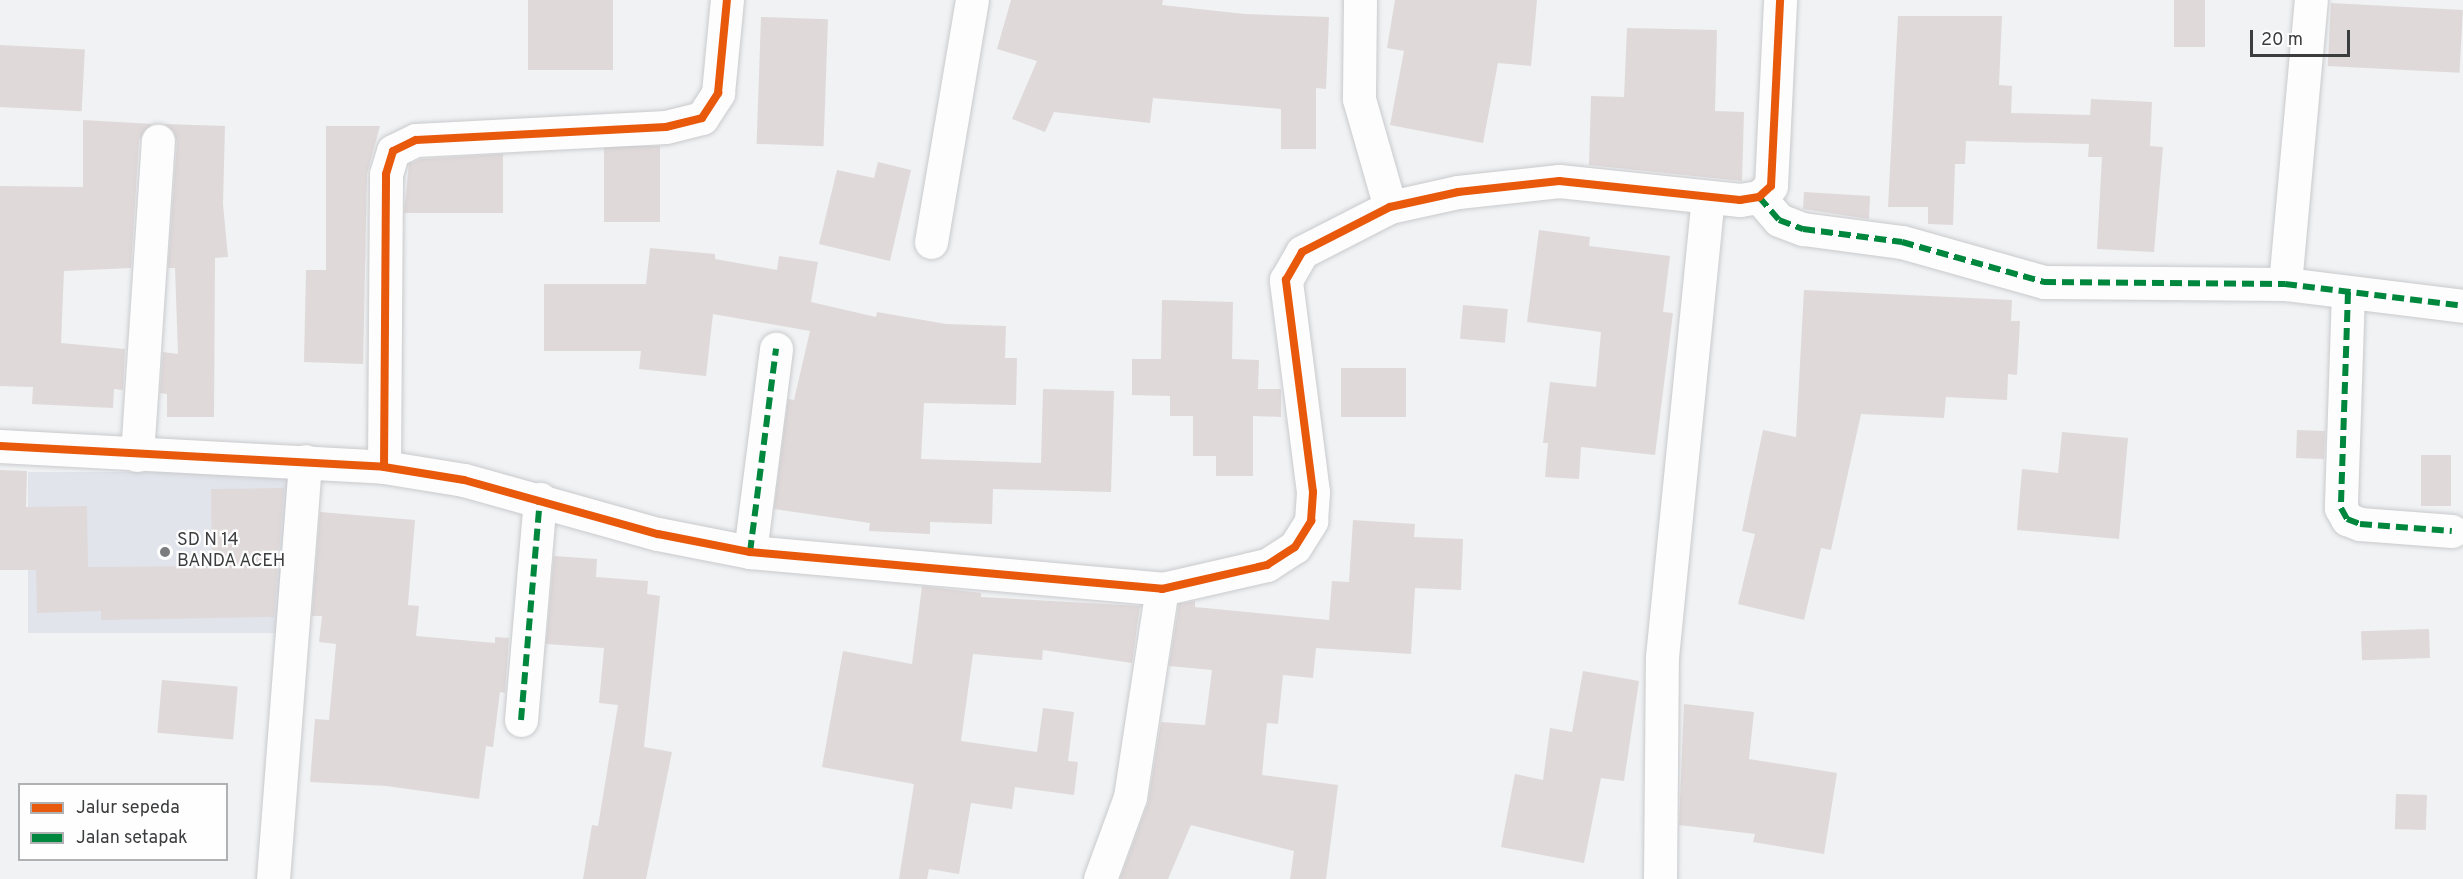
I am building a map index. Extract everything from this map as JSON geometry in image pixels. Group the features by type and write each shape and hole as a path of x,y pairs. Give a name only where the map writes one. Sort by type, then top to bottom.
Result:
{"street":[{"path":"384,467 386,174 393,151 416,140 666,127 702,118 718,93 727,0"},
{"path":"931,242 972,0"},
{"path":"1360,0 1359,99 1390,207"},
{"path":"0,447 305,461 384,467 540,499 658,534 750,552 1162,589 1267,565 1295,547 1311,521 1313,492 1286,280 1302,252 1390,207 1458,192 1559,181 1708,197 1760,197 1771,186 1780,0"},
{"path":"2285,284 2311,0"},
{"path":"137,455 158,141"},
{"path":"1660,879 1662,657 1708,197"},
{"path":"1760,197 1779,220 1803,229 1902,242 2044,282 2285,284 2463,306"},
{"path":"2348,292 2341,508 2348,519 2360,524 2452,531"},
{"path":"750,552 776,349"},
{"path":"273,879 305,461"},
{"path":"521,720 540,499"},
{"path":"1100,879 1131,797 1162,589"}],"shaded area":[{"name":"SD N 14 BANDA ACEH","path":"28,472 303,472 303,633 28,633"}],"building":[{"path":"528,0 613,0 613,70 528,70"},
{"path":"1011,0 1163,0 1162,5 1245,14 1329,17 1326,89 1316,88 1316,149 1281,149 1281,109 1153,98 1150,123 1054,112 1045,132 1012,119 1037,61 997,49"},
{"path":"1395,0 1537,0 1531,66 1498,63 1483,143 1390,125 1404,51 1387,48"},
{"path":"2174,0 2205,0 2205,47 2174,47"},
{"path":"2331,3 2463,10 2460,73 2328,66"},
{"path":"1898,16 2002,16 1999,85 2012,86 2011,113 2090,115 2091,99 2152,102 2150,146 2163,147 2154,252 2097,249 2102,157 2088,157 2089,144 1966,141 1965,164 1955,164 1953,225 1928,224 1928,207 1888,207"},
{"path":"761,17 828,19 824,146 757,144"},
{"path":"1627,28 1717,30 1715,111 1744,112 1742,181 1589,165 1591,96 1624,97"},
{"path":"0,45 85,49 82,111 0,107"},
{"path":"83,120 152,124 139,140 131,268 64,271 61,343 125,349 123,390 114,389 113,408 32,404 33,387 0,386 0,186 83,187"},
{"path":"165,124 225,126 223,204 228,257 215,258 214,417 167,417 167,394 160,393 163,352 178,354 175,268 168,268 177,142 174,132"},
{"path":"326,126 380,126 367,174 363,364 304,362 306,270 326,270"},
{"path":"604,146 660,146 660,222 604,222"},
{"path":"503,154 503,213 404,213 409,164 421,159"},
{"path":"878,162 911,170 890,261 819,244 837,170 874,178"},
{"path":"1804,192 1870,196 1869,219 1803,209"},
{"path":"1539,230 1590,237 1589,246 1670,256 1663,312 1673,313 1655,455 1581,447 1579,479 1545,477 1548,443 1543,443 1550,382 1596,387 1601,332 1527,322"},
{"path":"650,248 715,254 715,259 777,270 779,256 818,262 811,302 876,317 877,312 946,324 1006,326 1005,358 1017,358 1016,405 924,403 921,459 1041,463 1043,389 1114,391 1111,492 993,489 992,524 930,522 930,534 869,531 870,523 774,509 788,399 794,400 810,331 713,314 706,376 639,369 641,351 544,351 544,284 646,284"},
{"path":"1804,290 2012,300 2011,321 2020,321 2017,375 2008,374 2007,400 1946,397 1944,418 1861,414 1831,550 1821,548 1804,620 1738,604 1755,534 1742,531 1763,430 1796,437"},
{"path":"1162,300 1233,302 1232,359 1259,360 1258,389 1281,389 1281,417 1253,416 1253,476 1216,476 1216,456 1193,456 1193,416 1170,416 1170,396 1132,395 1132,359 1161,359"},
{"path":"1463,305 1508,309 1505,343 1460,339"},
{"path":"1341,368 1406,368 1406,417 1341,417"},
{"path":"2297,430 2325,431 2324,459 2296,458"},
{"path":"2062,432 2128,438 2119,539 2017,530 2022,469 2058,473"},
{"path":"2421,455 2451,455 2451,506 2421,506"},
{"path":"0,470 27,471 26,507 87,506 88,567 212,566 211,489 284,488 274,617 101,620 101,611 37,613 36,570 0,570"},
{"path":"320,512 415,520 408,605 419,606 416,636 495,643 495,637 509,638 505,693 500,692 493,747 486,746 479,799 387,786 310,782 315,719 329,720 336,644 319,642 322,616 312,616"},
{"path":"1353,520 1415,524 1414,537 1463,539 1461,590 1415,588 1411,654 1316,648 1313,678 1283,675 1278,724 1267,723 1262,775 1338,785 1326,879 1290,879 1294,851 1191,825 1168,879 1120,879 1148,803 1161,722 1205,725 1212,670 1169,666 1179,604 1195,601 1195,607 1329,620 1332,581 1349,582"},
{"path":"554,556 597,559 596,577 648,581 647,594 660,596 644,747 672,752 646,879 583,879 592,825 598,826 618,705 599,703 604,648 546,644"},
{"path":"922,586 981,593 981,597 1140,606 1132,663 1043,650 1042,660 973,654 961,741 1037,752 1043,708 1074,712 1068,761 1078,762 1074,795 1015,787 1012,809 971,803 959,874 929,869 927,879 899,879 914,784 822,767 843,651 912,664"},
{"path":"2429,629 2430,658 2362,660 2361,631"},
{"path":"1583,671 1639,681 1624,781 1601,778 1584,863 1501,847 1515,774 1543,780 1550,728 1572,732"},
{"path":"162,680 238,687 233,739 157,733"},
{"path":"1684,704 1754,712 1749,759 1837,773 1824,854 1753,842 1755,834 1679,825"},
{"path":"2396,794 2427,795 2426,830 2395,829"}],"marked path":[{"path":"1759,197 1779,220 1803,229 1902,242 2044,282 2285,284 2463,306"},
{"path":"2348,292 2341,508 2347,519 2360,524 2452,531"},
{"path":"750,552 776,349"},
{"path":"521,720 540,499"}],"cycle path":[{"path":"384,467 386,174 393,151 416,140 666,127 702,118 718,93 727,0"},
{"path":"0,446 384,467 464,480 658,534 750,552 1162,589 1267,565 1295,547 1311,521 1313,492 1286,280 1302,252 1390,207 1458,192 1559,181 1740,200 1759,197 1771,186 1780,0"}],"place":[{"name":"SD N 14 BANDA ACEH","path":"165,552"}]}
